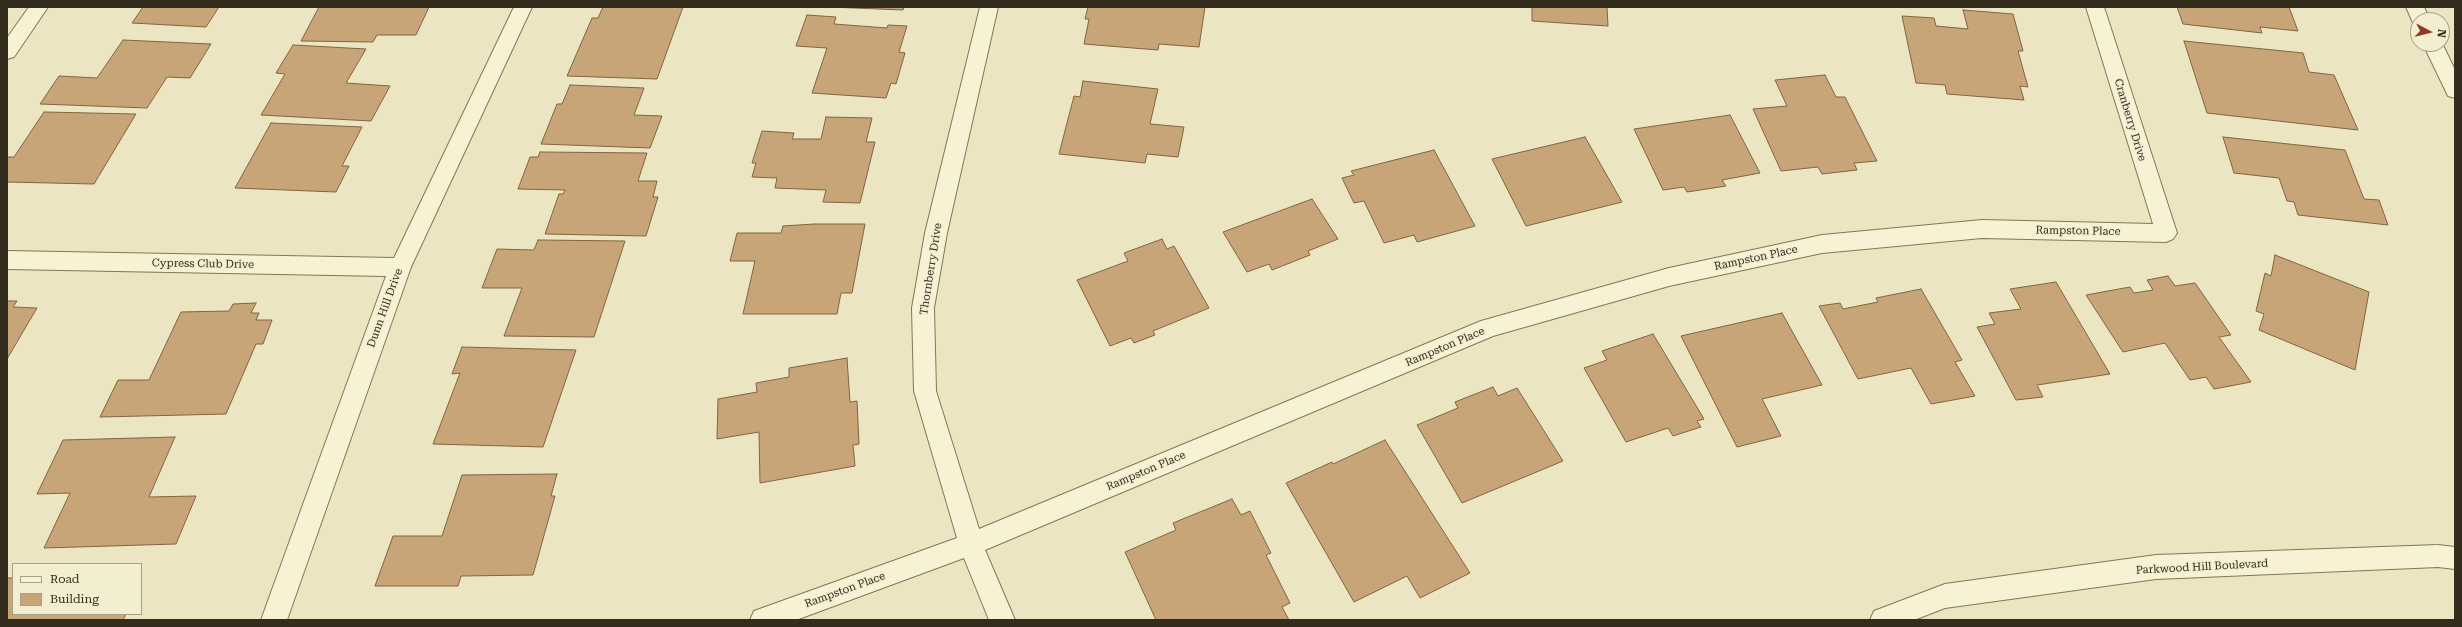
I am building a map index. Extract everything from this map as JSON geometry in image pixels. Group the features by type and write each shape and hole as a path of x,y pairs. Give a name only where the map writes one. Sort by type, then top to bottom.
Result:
{"street":[{"path":"7,52 39,7"},
{"name":"Dunn Hill Drive","path":"274,620 400,267 523,7"},
{"name":"Thornberry Drive","path":"989,7 936,233 923,308 926,391 971,544 1002,620"},
{"name":"Cranberry Drive","path":"2095,7 2166,233"},
{"path":"2437,52 2455,91"},
{"name":"Rampston Place","path":"763,620 971,544 1488,328 1670,277 1822,244 1982,229 2166,233"},
{"name":"Cypress Club Drive","path":"7,260 400,267"},
{"name":"Parkwood Hill Boulevard","path":"1883,620 1945,596 2156,567 2438,556 2455,558"}],"building":[{"path":"143,7 219,7 206,27 132,23"},
{"path":"319,7 429,7 416,35 377,35 373,42 301,41"},
{"path":"603,7 683,7 657,79 567,76 592,18 598,18"},
{"path":"830,7 904,7 903,10"},
{"path":"1088,7 1205,7 1199,47 1159,44 1158,50 1084,44 1089,19 1085,19"},
{"path":"1532,7 1607,7 1608,26 1532,21"},
{"path":"2177,7 2289,7 2298,31 2260,27 2262,33 2183,24"},
{"path":"1963,10 2013,14 2023,51 2018,51 2028,87 2020,86 2024,100 1947,94 1945,85 1916,83 1902,16 1934,18 1936,26 1968,29"},
{"path":"807,15 836,17 834,24 887,28 888,25 907,26 899,52 905,53 896,84 891,83 886,98 812,93 827,48 796,46"},
{"path":"123,40 211,44 190,78 167,77 147,108 40,104 59,76 97,78"},
{"path":"2184,41 2303,53 2309,72 2334,75 2358,130 2207,113"},
{"path":"293,45 366,49 346,83 390,86 371,121 261,115 285,74 276,73"},
{"path":"1825,75 1836,97 1845,97 1877,161 1854,163 1857,170 1822,174 1818,167 1781,171 1753,109 1787,106 1775,80"},
{"path":"1083,81 1158,89 1150,124 1184,127 1178,157 1147,154 1145,163 1059,154 1074,96 1080,97"},
{"path":"570,85 644,88 634,115 662,116 650,148 541,144 557,104 562,104"},
{"path":"44,112 136,114 94,184 7,182 7,157 14,157"},
{"path":"1730,115 1760,173 1722,180 1726,186 1687,192 1684,187 1663,190 1634,129"},
{"path":"826,117 872,118 866,142 875,142 860,203 823,202 826,190 775,188 777,178 752,177 756,163 752,163 762,131 794,133 792,139 821,139"},
{"path":"271,123 362,127 342,166 349,166 336,192 235,188"},
{"path":"1585,137 1622,202 1526,226 1492,159"},
{"path":"2223,137 2345,150 2364,199 2379,200 2388,225 2298,215 2294,202 2287,201 2279,178 2234,173"},
{"path":"1434,150 1475,226 1417,242 1414,235 1384,243 1364,201 1354,203 1342,178 1354,175 1351,171"},
{"path":"540,152 647,153 638,181 657,181 653,197 658,197 646,236 545,234 559,194 563,194 565,190 518,189 530,157 538,157"},
{"path":"1312,199 1338,239 1308,251 1310,255 1272,270 1269,264 1247,272 1223,232"},
{"path":"814,224 865,224 852,293 841,293 837,314 743,314 755,261 730,261 737,233 781,233 783,226"},
{"path":"1162,239 1167,249 1174,246 1209,308 1153,331 1155,335 1134,343 1131,338 1110,346 1077,280 1128,261 1124,253"},
{"path":"538,240 625,241 594,337 504,336 522,288 482,288 497,249 534,250"},
{"path":"2275,255 2369,292 2355,370 2259,330 2264,314 2256,311 2265,273 2271,276"},
{"path":"2168,276 2175,286 2195,283 2231,335 2219,337 2251,382 2214,389 2206,377 2190,380 2165,343 2123,352 2086,295 2130,287 2134,293 2153,290 2147,280"},
{"path":"2056,282 2110,374 2037,385 2043,397 2016,400 1977,327 1995,324 1989,313 2021,309 2010,289"},
{"path":"1921,289 1962,360 1955,362 1975,396 1931,404 1911,368 1858,379 1819,306 1840,303 1843,309 1878,302 1876,298"},
{"path":"7,301 17,301 13,307 37,308 7,359"},
{"path":"256,303 251,313 259,313 256,320 272,320 263,344 256,344 226,414 100,417 118,380 149,380 181,312 229,311 233,304"},
{"path":"1782,313 1822,385 1762,399 1781,436 1737,447 1681,336"},
{"path":"1653,334 1704,419 1697,421 1701,427 1673,436 1668,428 1626,442 1584,368 1607,360 1602,351"},
{"path":"462,347 576,350 543,447 433,444 460,373 452,374"},
{"path":"847,358 850,402 857,401 859,444 853,445 855,466 760,483 759,432 717,439 718,399 757,392 756,383 789,377 789,368"},
{"path":"1493,387 1498,396 1517,388 1563,461 1462,503 1417,425 1458,408 1455,402"},
{"path":"175,437 149,497 196,496 176,544 44,548 70,493 37,494 63,440"},
{"path":"1385,440 1470,573 1420,598 1407,576 1354,602 1286,483 1332,462 1333,464"},
{"path":"557,474 551,496 555,496 533,575 461,576 458,586 375,586 393,536 442,536 462,475"},
{"path":"1232,499 1241,515 1250,511 1271,553 1266,555 1290,603 1282,607 1289,620 1156,620 1125,552 1176,530 1173,523"},
{"path":"7,578 12,578 12,615 126,615 123,620 7,620"}]}
